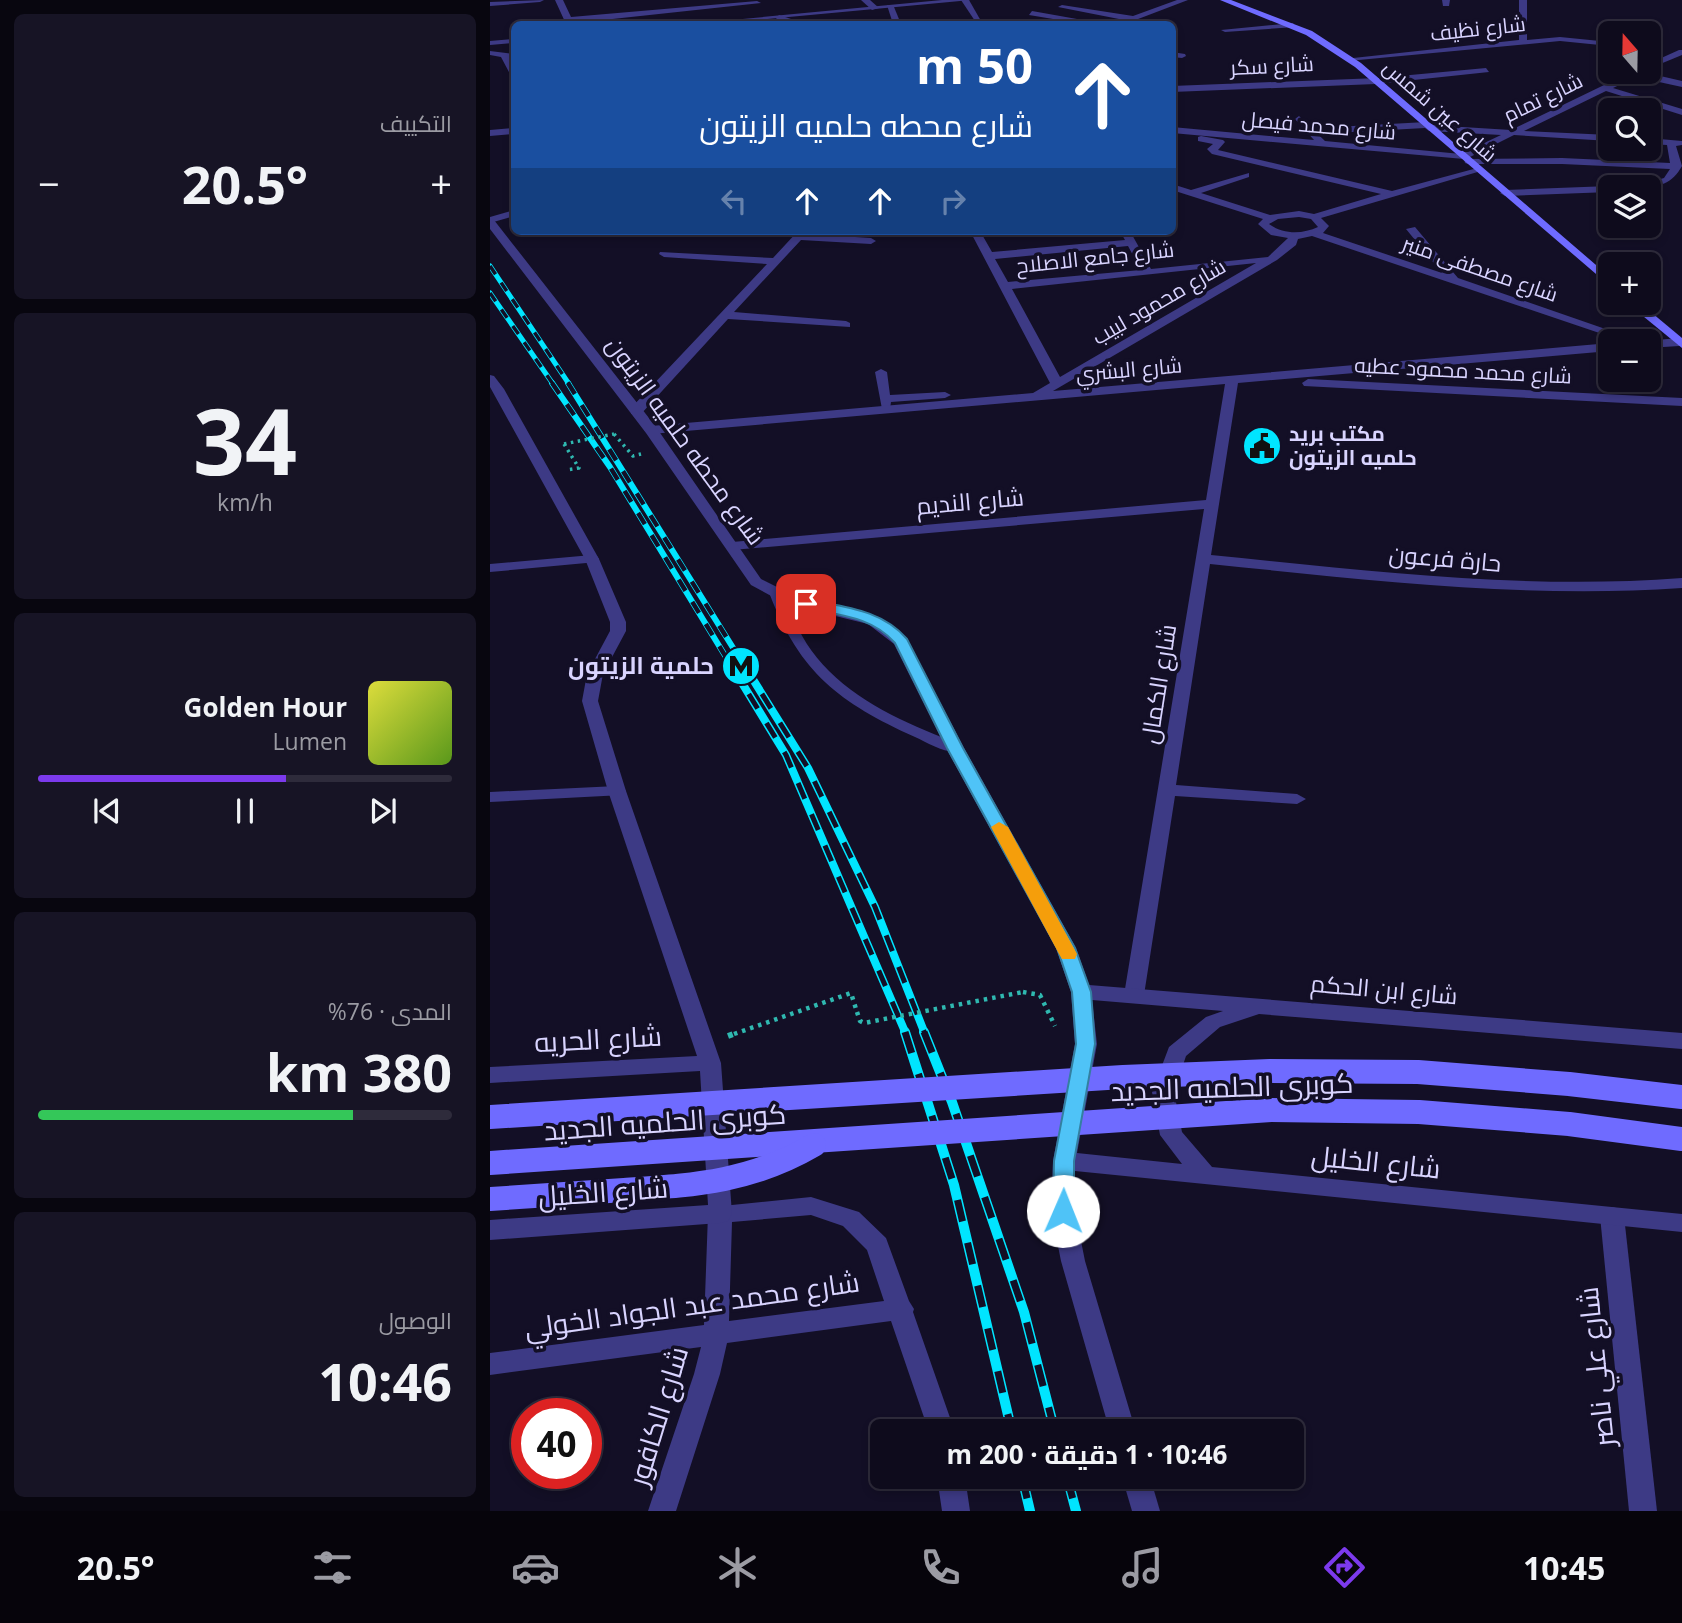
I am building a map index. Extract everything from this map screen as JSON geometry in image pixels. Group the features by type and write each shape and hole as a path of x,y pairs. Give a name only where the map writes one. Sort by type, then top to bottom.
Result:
{"main road":[{"name":"شارع عين شمس","path":"1224,0 1293,25 1319,38 1348,59 1598,273"},
{"path":"1647,315 1680,343"},
{"name":"كوبرى الحلميه الجديد","path":"490,1117 1123,1077 1270,1071 1418,1072 1569,1084 1682,1097"},
{"name":"كوبرى الحلميه الجديد","path":"490,1163 1271,1110 1419,1112 1569,1124 1682,1139"},
{"path":"490,1199 708,1184 748,1175 786,1161 821,1142"}],"street":[{"path":"490,4 540,0"},
{"path":"559,0 569,21"},
{"path":"865,0 875,8"},
{"path":"732,21 966,0 978,19"},
{"path":"1128,21 1184,0"},
{"path":"1523,0 1523,42"},
{"path":"578,21 755,2 774,17 787,21"},
{"path":"1132,6 1155,11"},
{"path":"890,7 896,21"},
{"path":"1062,7 1134,19"},
{"path":"563,9 575,8"},
{"path":"1032,13 1079,21"},
{"path":"1525,20 1535,26"},
{"path":"1225,30 1293,25"},
{"path":"1547,32 1560,39"},
{"name":"شارع نظيف","path":"1348,59 1560,39 1598,43"},
{"path":"490,42 511,40"},
{"path":"490,53 511,56"},
{"path":"504,55 511,68"},
{"name":"شارع سكر","path":"1176,89 1375,80 1486,69"},
{"path":"1661,79 1682,84"},
{"name":"شارع تمام","path":"1465,159 1613,84"},
{"path":"1604,88 1677,110 1682,103"},
{"path":"1299,118 1321,143"},
{"path":"1335,130 1428,127 1598,137"},
{"name":"شارع محمد فيصل","path":"1176,130 1465,159 1677,166"},
{"path":"490,133 511,131"},
{"path":"1192,131 1189,136 1220,142 1212,149 1215,152 1393,194"},
{"path":"1661,182 1675,173 1676,142"},
{"path":"1176,188 1269,218 1290,214 1314,217 1478,169"},
{"path":"1176,197 1195,194 1246,175"},
{"path":"1505,193 1598,189"},
{"path":"490,221 511,214"},
{"path":"1269,218 1264,224 1265,227 1277,233 1294,235 1312,233 1324,226 1314,217"},
{"name":"شارع محطه حلميه الزيتون","path":"490,221 651,430 757,582 776,595 869,617 889,628 901,642 955,748 1066,948 1081,992 1086,1044 1064,1161 1063,1211 1073,1261 1119,1419"},
{"path":"1411,229 1453,279"},
{"name":"شارع مصطفى منير","path":"1312,233 1599,329"},
{"path":"636,411 801,235"},
{"path":"811,235 871,242"},
{"path":"977,235 1057,384"},
{"path":"1127,235 1148,273"},
{"name":"شارع محمود لبيب","path":"1035,397 1273,258 1292,243 1294,235"},
{"path":"988,256 1131,243"},
{"path":"664,254 775,261"},
{"name":"شارع جامع الاصلاح","path":"1003,286 1273,258"},
{"path":"725,315 846,325"},
{"path":"1661,344 1680,343"},
{"name":"شارع البشري","path":"651,430 886,405 1035,397 1598,348"},
{"name":"شارع محمد محمود عطيه","path":"1237,379 1682,402"},
{"name":"شارع الكمال","path":"1134,995 1213,503 1237,379"},
{"path":"493,386 592,559 618,622 618,631 595,674 590,701 617,791 707,1053 720,1214"},
{"name":"شارع النديم","path":"732,546 1213,503"},
{"path":"490,568 592,559"},
{"name":"حارة فرعون","path":"1204,559 1522,588 1592,589 1682,583"},
{"path":"1167,790 1297,799"},
{"path":"490,797 617,791"},
{"name":"شارع ابن الحكم","path":"1081,992 1682,1041"},
{"path":"1205,1175 1171,1135 1163,1092 1177,1052 1213,1022 1261,1005"},
{"name":"شارع الحريه","path":"490,1075 707,1053"},
{"name":"شارع الخليل","path":"1064,1161 1682,1223"},
{"name":"شارع الخليل","path":"490,1230 811,1206 851,1219 877,1245 902,1309 938,1419"},
{"name":"شارع الكافور","path":"662,1511 707,1374 716,1335 720,1214"},
{"name":"شارع علي ناصر","path":"1612,1216 1643,1511"},
{"name":"شارع محمد عبد الجواد الخولي","path":"490,1364 902,1309"},
{"path":"953,1489 956,1511"},
{"path":"1140,1489 1146,1511"}],"lane":[{"path":"881,372 886,405 946,395"},
{"path":"776,595 785,623 802,652 828,679 863,705 905,728 955,748"}],"path":[{"path":"579,468 564,444 569,441 614,434 633,456"},
{"path":"707,1053 851,993 860,1021 864,1023 1024,992 1040,995 1054,1023"}],"railway":[{"path":"490,266 569,384"},
{"path":"490,293 553,384"},
{"path":"552,383 610,467 732,667"},
{"path":"568,383 745,667"},
{"path":"731,665 786,755 906,1034"},
{"path":"744,665 808,768 875,907 925,1034"},
{"path":"905,1032 954,1185 1009,1419"},
{"path":"924,1032 952,1102 1024,1312 1052,1419"},
{"path":"1025,1489 1030,1511"},
{"path":"1070,1489 1076,1511"}],"slow traffic":[{"path":"999,827 1068,954"}],"place":[{"name":"مكتب بريد حلميه الزيتون","path":"1262,446"},
{"name":"حلمية الزيتون","path":"741,666"}],"route":[{"path":"806,604 869,617 889,628 901,642 955,748 1066,948 1081,992 1086,1044 1064,1161 1063,1211"}]}
